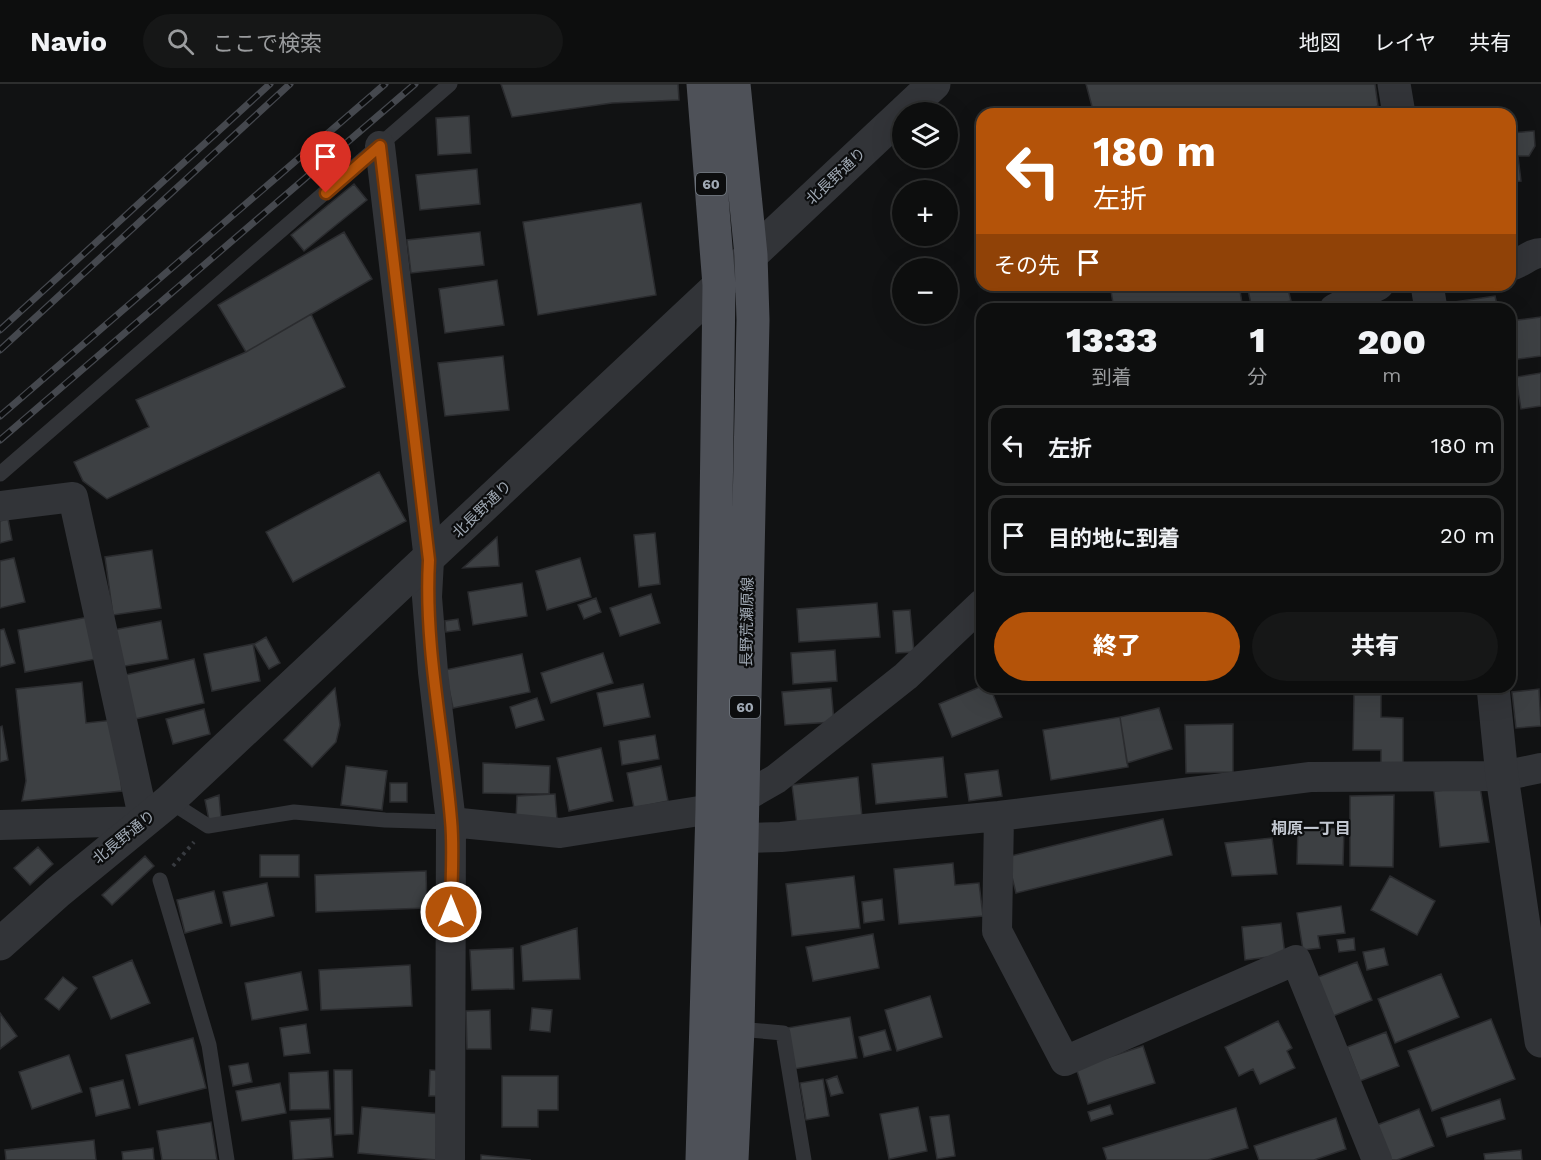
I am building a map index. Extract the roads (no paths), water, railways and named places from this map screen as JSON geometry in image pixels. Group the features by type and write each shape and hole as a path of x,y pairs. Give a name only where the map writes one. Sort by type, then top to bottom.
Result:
{"main road":[{"name":"60","path":"702,1160 712,809 719,285 703,84"},
{"name":"長野荒瀬原線","path":"732,1160 738,1029 753,320 751,255 734,84"}],"street":[{"name":"北長野通り","path":"915,102 934,84"},
{"path":"1394,84 1398,108"},
{"name":"北長野通り","path":"0,944 58,892 169,801 429,560 892,123"},
{"path":"380,146 429,560 427,597 433,672 452,822 450,1160"},
{"path":"1516,265 1536,253 1541,253"},
{"path":"1346,303 1368,291"},
{"path":"0,506 73,497 144,821 0,825"},
{"path":"452,822 560,833 712,809 743,798 776,779 906,676 976,610"},
{"path":"1493,693 1502,776 1541,1041"},
{"path":"742,838 781,837 999,816 1310,777 1502,776 1541,768"},
{"path":"999,816 997,931 1065,1061 1296,960 1377,1160"}],"lane":[{"path":"0,474 450,84"},
{"path":"169,801 208,826 294,812 385,820 452,822"},
{"path":"160,880 209,1045 227,1160"},
{"path":"738,1029 783,1033 804,1160"}],"railway":[{"path":"0,330 270,84"},
{"path":"0,350 290,84"},
{"path":"0,416 385,84"},
{"path":"0,440 415,84"}],"district":[{"name":"桐原一丁目","path":"1311,828"}]}
